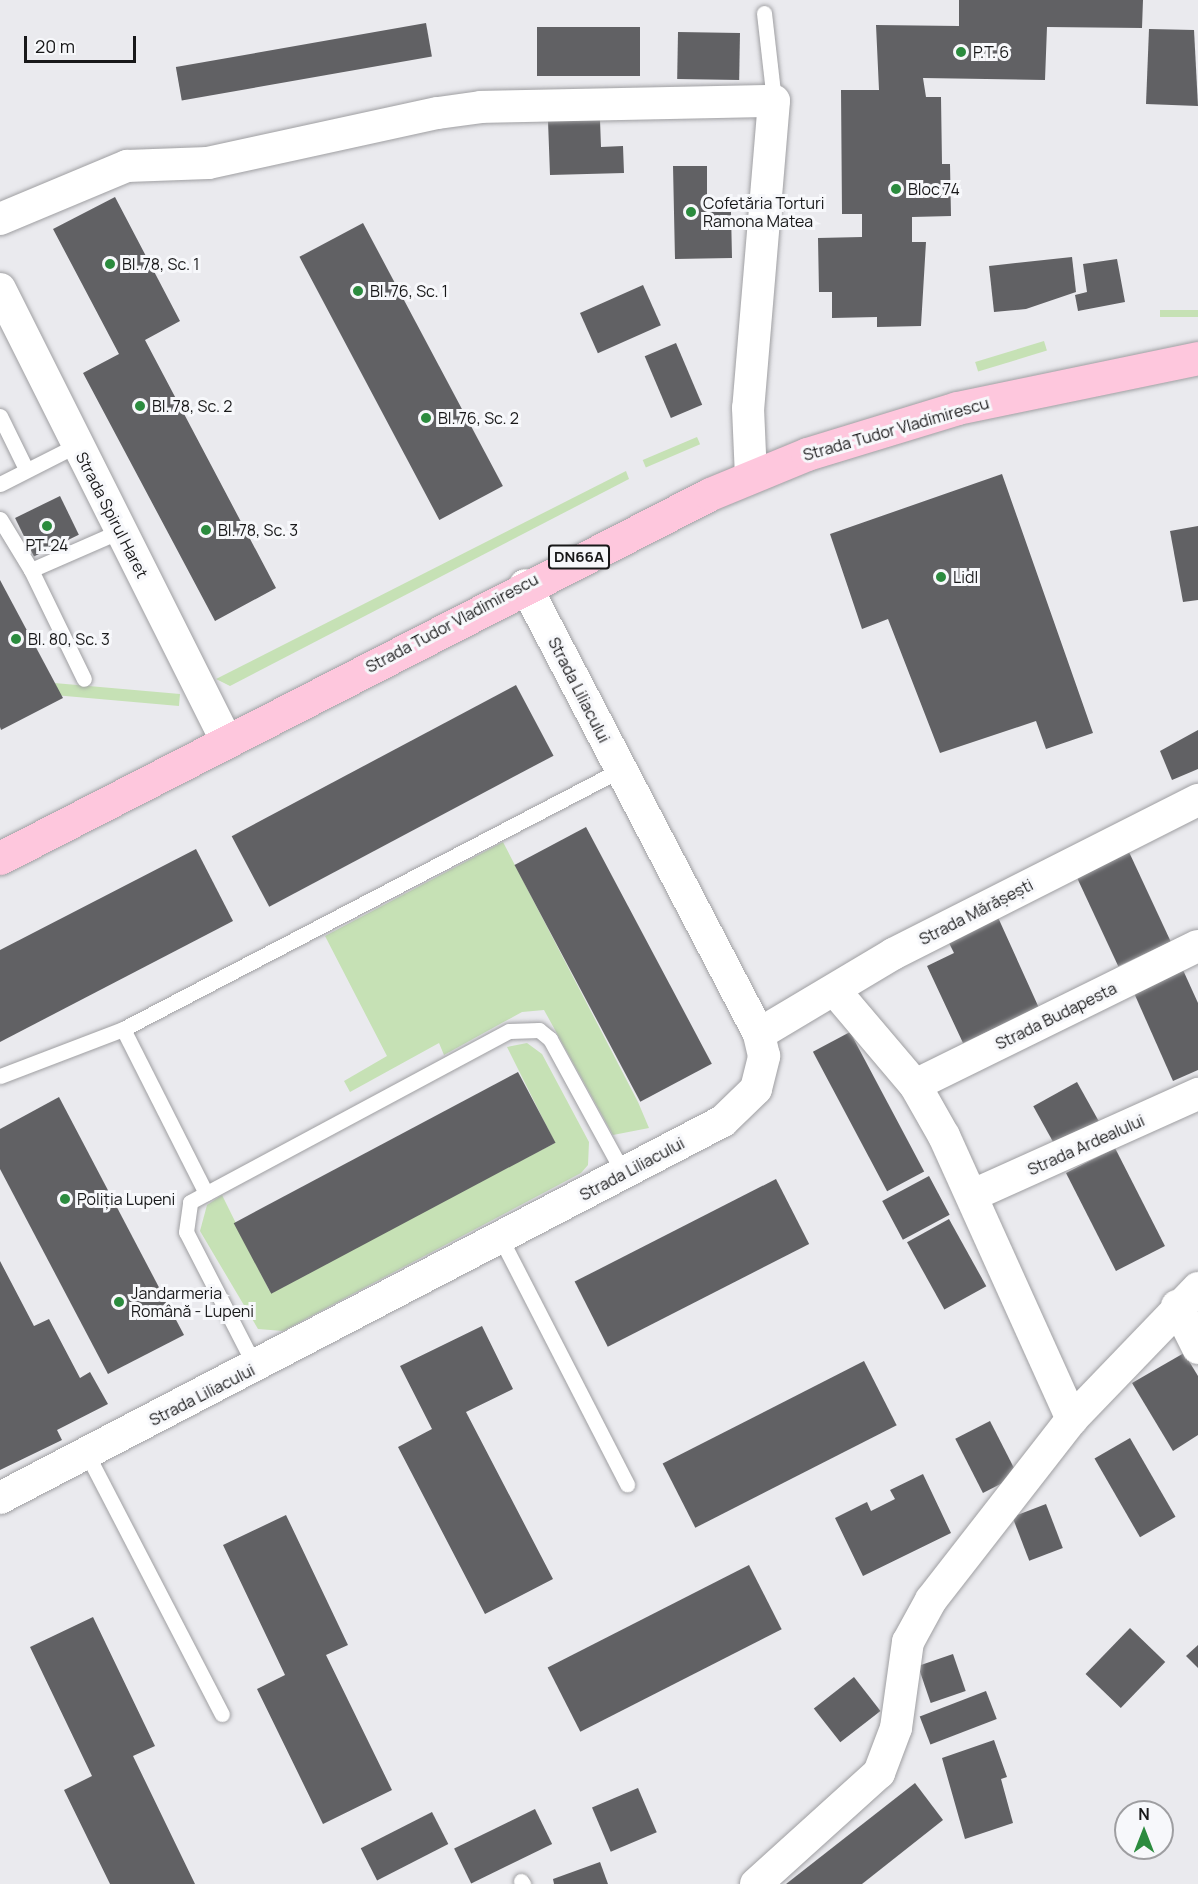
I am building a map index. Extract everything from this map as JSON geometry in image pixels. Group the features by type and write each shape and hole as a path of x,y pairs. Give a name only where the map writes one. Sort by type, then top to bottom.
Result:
{"main road":[{"name":"Strada Tudor Vladimirescu","path":"0,858 525,585 751,477 957,408 1198,358"}],"street":[{"path":"0,219 127,166 208,163 438,113 481,107 774,100 748,408 751,477"},
{"name":"Strada Spirul Haret","path":"0,289 226,740"},
{"name":"Strada Liliacului","path":"0,1498 256,1368 624,1174 742,1106 760,1080 762,1045 525,585"},
{"name":"Strada Mărășești","path":"762,1045 893,954 1198,800"},
{"name":"Strada Budapesta","path":"915,1085 1198,946"},
{"path":"836,992 915,1085 973,1195 1072,1419"},
{"name":"Strada Ardealului","path":"973,1195 1198,1094"},
{"path":"756,1884 879,1773 896,1728 908,1642 931,1600 1072,1419 1187,1297"},
{"path":"1187,1297 1198,1348"}],"lane":[{"path":"764,13 774,100"},
{"path":"0,416 26,469"},
{"path":"0,484 77,445"},
{"path":"0,519 31,570 84,679"},
{"path":"31,570 120,531"},
{"path":"0,1076 123,1029 620,770"},
{"path":"123,1029 206,1193"},
{"path":"256,1368 186,1232 190,1202 509,1031 539,1030 550,1039 624,1174"},
{"path":"501,1239 627,1484"},
{"path":"87,1454 222,1714"}],"green space":[{"path":"1160,310 1198,310 1198,317 1160,317"},
{"path":"1044,341 1047,351 978,372 975,362"},
{"path":"697,437 700,444 646,467 643,460"},
{"path":"626,471 629,479 230,686 216,679"},
{"path":"0,678 180,694 179,706 0,690"},
{"path":"503,842 638,1102 649,1128 613,1135 544,1010 522,1012 444,1055 439,1043 350,1092 344,1081 387,1056 325,936"},
{"path":"527,1043 542,1054 589,1142 588,1165 581,1173 283,1331 258,1329 200,1231 207,1205 222,1195 269,1290 555,1143 507,1047"}],"building":[{"name":"Bloc 74","path":"959,0 1143,0 1142,28 1047,27 1045,80 923,78 926,97 941,97 942,164 950,164 951,216 912,217 912,242 926,242 921,326 877,327 877,317 832,318 832,292 819,292 818,238 862,237 862,214 842,214 841,90 879,90 876,25 959,26"},
{"path":"426,23 432,56 182,101 176,67"},
{"path":"537,27 640,27 640,76 537,76"},
{"path":"1149,29 1194,30 1198,106 1146,104"},
{"path":"678,32 740,33 739,80 677,79"},
{"path":"600,120 601,147 623,146 624,173 550,175 548,121"},
{"name":"Cofetăria Torturi Ramona Matea","path":"673,166 707,166 707,212 731,212 732,258 675,259"},
{"path":"115,197 180,321 145,340 276,588 215,621 83,373 119,354 53,229"},
{"path":"363,223 503,486 439,520 299,257"},
{"path":"1072,257 1076,292 1026,309 994,312 989,266"},
{"path":"1117,259 1125,302 1078,311 1075,295 1087,292 1083,264"},
{"path":"643,285 661,325 598,353 580,313"},
{"path":"676,343 702,405 671,418 645,356"},
{"name":"Lidl","path":"1002,474 1093,733 1046,749 1036,721 940,753 888,619 862,629 830,534"},
{"name":"PT. 24","path":"60,496 79,535 34,557 15,518"},
{"path":"1198,526 1198,600 1183,602 1170,531"},
{"name":"Bl. 80, Sc. 3","path":"0,580 63,698 1,730 0,727"},
{"path":"516,685 554,756 269,907 232,836"},
{"path":"1198,730 1198,769 1172,780 1160,751"},
{"path":"586,827 712,1064 640,1102 514,865"},
{"path":"196,849 233,921 0,1042 0,950"},
{"path":"1129,852 1171,942 1118,966 1076,877"},
{"path":"996,913 1039,1008 963,1043 927,966 954,953 946,937"},
{"path":"1183,970 1198,1003 1198,1070 1173,1081 1134,993"},
{"path":"850,1032 924,1172 887,1191 813,1052"},
{"path":"518,1072 556,1143 271,1294 234,1223"},
{"path":"1077,1082 1099,1121 1055,1146 1033,1106"},
{"path":"59,1097 184,1335 108,1374 0,1169 0,1129"},
{"path":"1115,1148 1165,1246 1116,1271 1066,1173"},
{"path":"929,1176 950,1215 903,1240 882,1201"},
{"path":"776,1179 809,1244 608,1347 575,1282"},
{"path":"949,1219 986,1286 944,1310 907,1242"},
{"path":"0,1261 34,1326 49,1319 80,1378 90,1372 108,1404 57,1430 62,1440 0,1470"},
{"path":"482,1326 513,1389 466,1412 553,1579 485,1614 398,1447 432,1429 400,1366"},
{"path":"1184,1353 1198,1376 1198,1435 1173,1451 1132,1383"},
{"path":"864,1361 897,1425 695,1528 663,1464"},
{"path":"990,1421 1018,1475 983,1493 955,1439"},
{"path":"1130,1438 1176,1517 1140,1537 1094,1458"},
{"path":"923,1474 951,1533 863,1576 835,1518 867,1502 871,1511 895,1499 890,1490"},
{"path":"1046,1504 1063,1548 1029,1561 1012,1517"},
{"path":"286,1515 348,1645 326,1655 392,1790 323,1824 257,1689 285,1675 223,1545"},
{"path":"749,1565 782,1629 580,1732 548,1668"},
{"path":"93,1617 155,1746 133,1756 195,1884 110,1884 64,1790 92,1776 30,1647"},
{"path":"1130,1628 1165,1662 1121,1708 1086,1674"},
{"path":"1198,1645 1198,1668 1186,1656"},
{"path":"953,1654 966,1691 931,1703 918,1666"},
{"path":"854,1677 880,1711 840,1742 814,1708"},
{"path":"986,1691 997,1719 930,1744 920,1716"},
{"path":"994,1740 1007,1777 1001,1779 1013,1823 965,1839 942,1758"},
{"path":"915,1783 943,1820 862,1884 786,1884"},
{"path":"638,1788 657,1832 611,1852 592,1808"},
{"path":"535,1809 552,1844 471,1884 454,1848"},
{"path":"432,1812 448,1844 377,1880 361,1848"},
{"path":"600,1862 608,1884 554,1884 553,1879"}],"place":[{"name":"P.T. 6","path":"961,52"},
{"name":"Bloc 74","path":"896,189"},
{"name":"Cofetăria Torturi Ramona Matea","path":"691,212"},
{"name":"Bl. 78, Sc. 1","path":"110,264"},
{"name":"Bl. 76, Sc. 1","path":"358,291"},
{"name":"Bl. 78, Sc. 2","path":"140,406"},
{"name":"Bl. 76, Sc. 2","path":"426,418"},
{"name":"PT. 24","path":"47,526"},
{"name":"Bl. 78, Sc. 3","path":"206,530"},
{"name":"Lidl","path":"941,577"},
{"name":"Bl. 80, Sc. 3","path":"16,639"},
{"name":"Poliția Lupeni","path":"65,1199"},
{"name":"Jandarmeria Română - Lupeni","path":"119,1302"}]}
